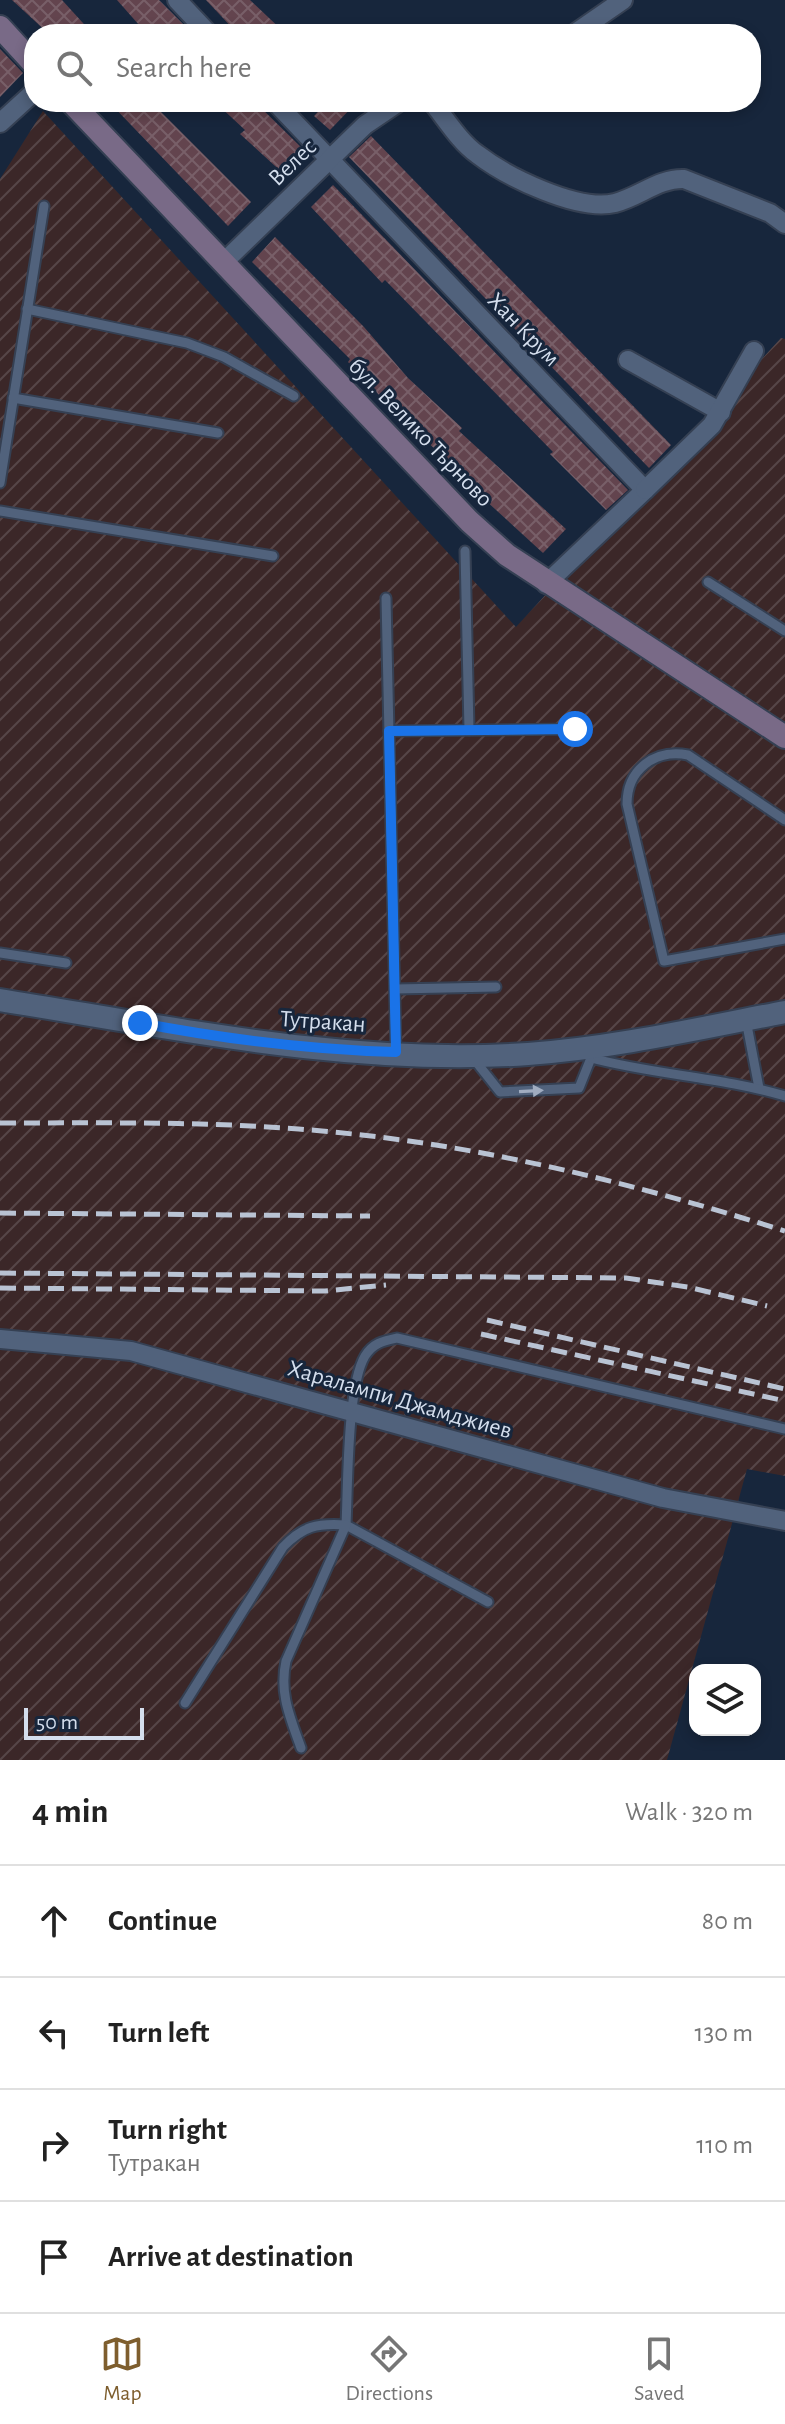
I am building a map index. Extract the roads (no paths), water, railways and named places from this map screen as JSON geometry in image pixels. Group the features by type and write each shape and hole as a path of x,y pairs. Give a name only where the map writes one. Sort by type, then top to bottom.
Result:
{"main road":[{"path":"0,27 24,54"},
{"name":"бул. Велико Търново","path":"81,112 469,521 546,584 785,737"}],"street":[{"path":"177,0 200,24"},
{"path":"588,24 623,0"},
{"path":"0,123 24,101"},
{"name":"Хан Крум","path":"284,112 645,490"},
{"name":"Велес","path":"224,262 365,125 384,112"},
{"path":"441,112 476,153 564,200 587,205 612,204 670,178 684,179 770,213 785,224"},
{"path":"546,584 721,412 754,351"},
{"path":"628,360 721,412"},
{"name":"Тутракан","path":"0,1000 218,1037 324,1050 471,1055 593,1053 785,1012"},
{"name":"Харалампи Джамджиев","path":"0,1339 131,1351 663,1498 732,1514 785,1521"}],"lane":[{"path":"0,483 44,206"},
{"path":"27,309 187,343 224,357 294,396"},
{"path":"13,398 218,433"},
{"path":"0,511 273,556"},
{"path":"465,551 469,730"},
{"path":"708,582 785,631"},
{"path":"386,598 396,1052"},
{"path":"389,731 575,729"},
{"path":"785,820 688,755 673,752 647,761 627,788 627,804 664,961 785,939"},
{"path":"0,953 66,963"},
{"path":"395,989 496,987"},
{"path":"746,1020 759,1088"},
{"path":"471,1055 500,1092 579,1088 593,1053 636,1070 712,1078 785,1096"},
{"path":"301,1748 283,1695 282,1679 286,1661 346,1525 352,1411 364,1358 377,1342 397,1338 785,1429"},
{"path":"185,1703 283,1547 296,1533 315,1523 346,1525 488,1602"}],"railway":[{"path":"0,1123 161,1123 382,1137 556,1168 671,1197 785,1231"},
{"path":"0,1213 370,1216"},
{"path":"0,1273 626,1278 688,1287 767,1306"},
{"path":"0,1288 325,1291 386,1285"},
{"path":"487,1320 785,1389"},
{"path":"481,1334 785,1401"}]}
